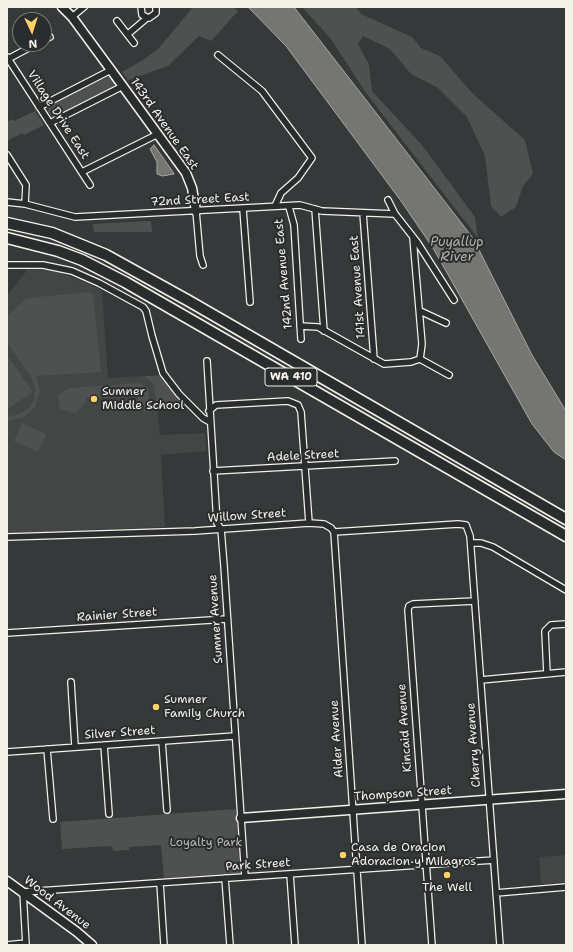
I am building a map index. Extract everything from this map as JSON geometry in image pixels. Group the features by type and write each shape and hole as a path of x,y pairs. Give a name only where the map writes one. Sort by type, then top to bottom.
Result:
{"highway":[{"name":"WA 410","path":"7,223 52,233 106,255 189,301 566,519"},
{"name":"WA 410","path":"7,238 58,251 82,260 126,282 566,536"}],"street":[{"name":"143rd Avenue East","path":"62,7 72,17 112,70 186,173 192,188 196,211 200,256 203,265"},
{"path":"72,17 84,7"},
{"path":"141,7 141,13 147,18"},
{"path":"128,34 147,18 154,16 156,7"},
{"path":"117,21 134,43"},
{"path":"7,58 19,52"},
{"name":"142nd Avenue East","path":"218,55 262,91 312,158 298,178 281,193 275,206"},
{"name":"Village Drive East","path":"7,58 90,186"},
{"path":"39,106 112,70"},
{"path":"50,123 123,86"},
{"path":"82,172 158,134"},
{"path":"7,155 26,185 25,204"},
{"path":"388,200 395,214 413,238 454,300"},
{"name":"72nd Street East","path":"7,202 25,204 63,215 79,217 243,209 275,206 289,207 300,205 315,209 395,214"},
{"name":"142nd Avenue East","path":"289,207 294,225 301,339"},
{"path":"243,209 250,302"},
{"path":"315,209 324,331"},
{"name":"141st Avenue East","path":"363,212 374,359"},
{"path":"413,238 422,344 420,359"},
{"path":"7,265 43,265 72,271 99,283 143,307 146,311 163,373 179,394 203,418 210,422"},
{"path":"420,311 446,323"},
{"path":"300,326 313,326 374,359 388,364 411,362 420,359 449,375"},
{"name":"Sumner Avenue","path":"207,360 213,471 218,524 221,529 245,877"},
{"path":"209,412 216,405 288,401 298,405 301,412 309,523"},
{"name":"Adele Street","path":"213,471 395,461"},
{"name":"Willow Street","path":"7,537 221,529 309,523 326,525 334,532 460,523 468,528 470,543"},
{"name":"Alder Avenue","path":"334,532 362,945"},
{"path":"470,543 483,543 493,547 566,590"},
{"name":"Cherry Avenue","path":"470,543 500,945"},
{"name":"Kincaid Avenue","path":"432,945 408,622 409,606 475,601"},
{"name":"Rainier Street","path":"7,633 227,619"},
{"path":"547,674 545,631 551,625 566,624"},
{"path":"481,680 566,672"},
{"path":"71,682 75,746"},
{"name":"Silver Street","path":"7,752 75,746 235,736"},
{"path":"162,741 167,810"},
{"path":"104,744 109,814"},
{"path":"47,748 53,819"},
{"name":"Thompson Street","path":"241,818 566,794"},
{"name":"Park Street","path":"23,892 494,860"},
{"path":"290,874 295,945"},
{"path":"225,878 230,945"},
{"name":"Wood Avenue","path":"7,881 92,945"},
{"path":"160,883 164,945"},
{"path":"496,893 566,887"},
{"path":"7,945 26,944 23,892"}],"shaded area":[{"name":"Sumner Middle School","path":"28,269 57,271 102,290 108,378 159,375 183,402 157,403 160,435 205,433 206,451 161,455 165,527 7,533 7,296"},
{"path":"566,855 566,882 541,884 539,857"}],"green space":[{"path":"193,7 233,7 238,11 211,41 199,36 168,66 128,80 122,72 158,49"},
{"path":"302,7 356,7 361,14 412,37 421,48 440,56 473,94 525,140 533,174 523,186 516,207 501,217 491,206 485,156 467,117 438,88 411,74 390,49 363,36 358,44 369,65 372,91 422,145 475,217 478,238 366,93 331,39"},
{"path":"109,77 114,81 114,88 57,116 52,116 48,112 49,105"},
{"path":"35,111 44,125 24,135 22,133 7,141 7,122 12,119 14,121"},
{"path":"151,221 152,232 94,232 93,224"},
{"path":"89,292 93,295 101,372 37,376 36,374 40,391 35,407 24,417 7,421 7,416 17,415 29,408 34,400 35,389 31,377 7,342 7,333 24,357 7,332 7,316 27,298"},
{"path":"7,355 33,392 7,409"},
{"path":"144,376 162,376 183,402 157,403 153,383"},
{"path":"140,383 148,388 150,412 144,412 144,404 138,404 138,397 135,396 135,393 112,394 112,388 105,388 105,397 86,398 86,403 83,403 82,407 75,413 61,409 59,405 59,395 69,388"},
{"path":"22,423 46,434 38,452 14,441"},
{"name":"Loyalty Park","path":"236,809 240,873 164,878 161,845 129,847 129,850 113,851 112,846 62,849 60,822"}],"water":[{"name":"Puyallup River","path":"248,7 294,7 473,238 532,355 566,411 566,460 554,452 532,424 433,248 401,201 286,46"},
{"path":"154,145 174,174 162,176 157,174 157,162 150,149"}],"place":[{"name":"Sumner Middle School","path":"94,399"},
{"name":"Sumner Family Church","path":"156,707"},
{"name":"Casa de Oracion Adoracion y Milagros","path":"343,855"},
{"name":"The Well","path":"447,875"}]}
